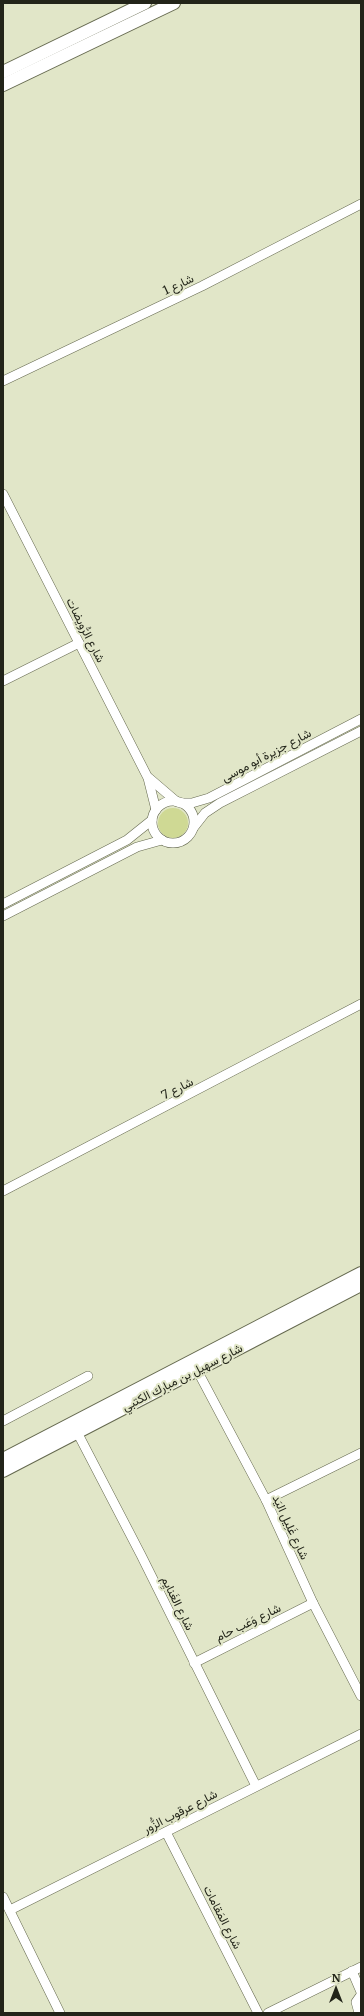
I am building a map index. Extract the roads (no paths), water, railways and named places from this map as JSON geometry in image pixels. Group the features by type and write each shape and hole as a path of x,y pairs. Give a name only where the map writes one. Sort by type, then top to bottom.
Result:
{"street":[{"path":"3,72 145,3"},
{"path":"3,85 174,3"},
{"name":"شارع 1","path":"3,381 202,286 361,204"},
{"name":"شارع الرُّويضات","path":"3,494 148,778 156,810"},
{"path":"3,681 79,643"},
{"name":"شارع جزيرة أبو موسى","path":"178,803 198,802 209,798 361,718"},
{"name":"شارع جزيرة أبو موسى","path":"194,827 205,814 220,803 361,731"},
{"name":"شارع الرُّويضات","path":"148,778 178,803"},
{"path":"165,803 178,803 190,810 193,815 194,827 187,838 182,842 169,843 156,835 152,820 156,810 165,803"},
{"path":"3,904 127,840 152,820"},
{"path":"3,916 137,847 162,840"},
{"name":"شارع 7","path":"3,1191 211,1084 361,1004"},
{"name":"شارع سهيل بن مبارك الكتبي","path":"3,1459 361,1273"},
{"name":"شارع سهيل بن مبارك الكتبي","path":"3,1471 361,1285"},
{"name":"شارع غَلِيل اليَد","path":"197,1370 266,1500 313,1603 361,1696"},
{"path":"3,1421 88,1376"},
{"name":"شارع الغَنايِم","path":"77,1432 141,1555 256,1786"},
{"path":"266,1500 361,1453"},
{"name":"شارع وَعَب حام","path":"194,1663 313,1603"},
{"name":"شارع عرقوب الزُّور","path":"10,1910 361,1734"},
{"name":"شارع المَقامات","path":"166,1832 258,2013"},
{"path":"3,1897 60,2013"},
{"path":"268,2013 361,1967"},
{"path":"352,1971 361,1992"},
{"path":"348,2013 358,2011 356,2002 361,1995"}]}
